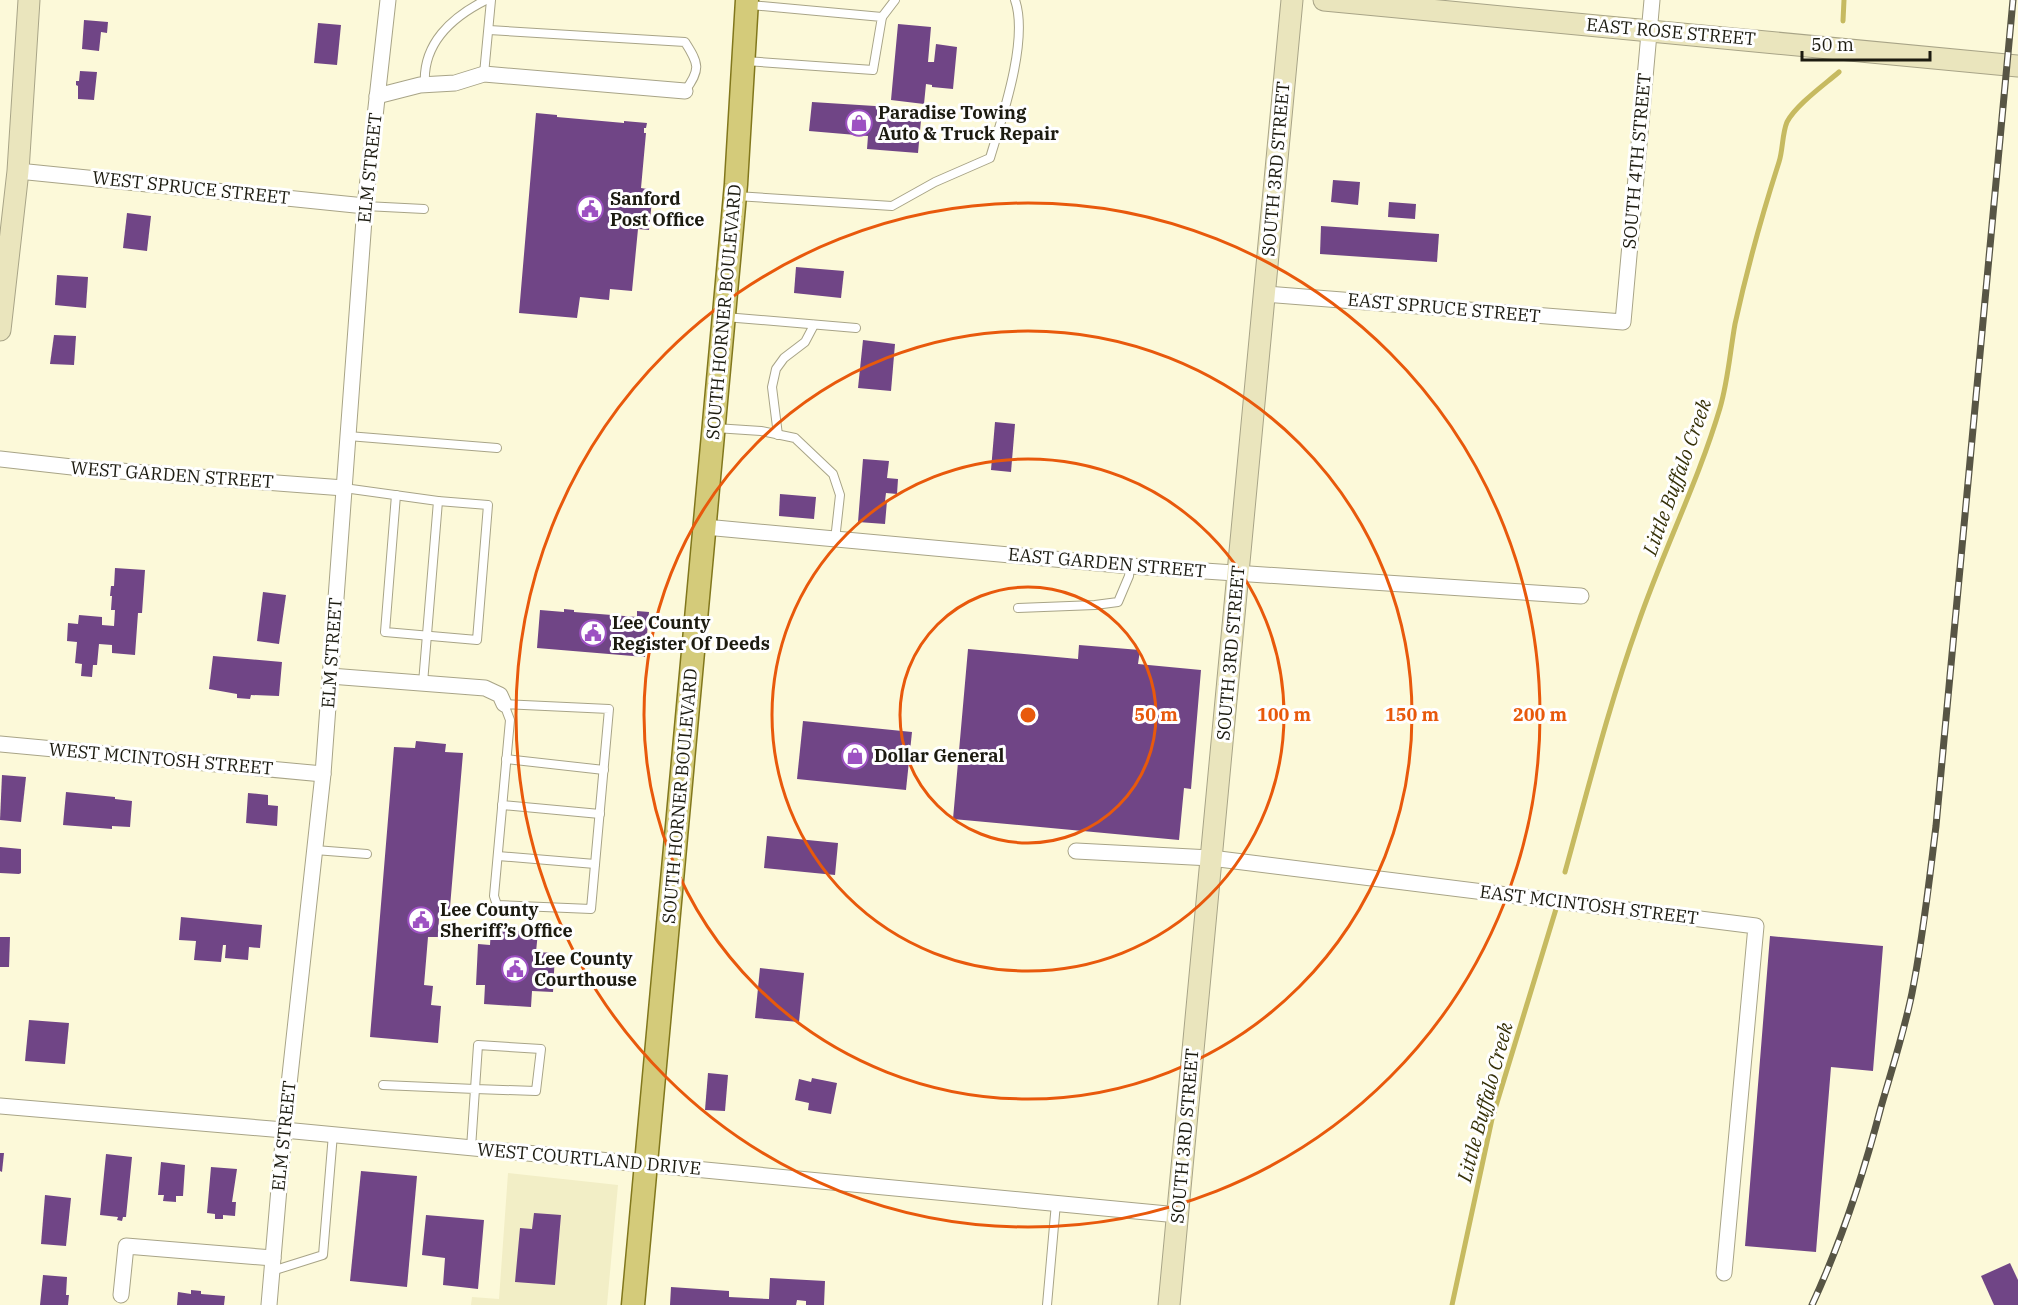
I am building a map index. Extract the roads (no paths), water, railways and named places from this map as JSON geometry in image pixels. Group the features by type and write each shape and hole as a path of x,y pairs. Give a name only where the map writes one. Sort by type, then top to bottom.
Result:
{"main road":[{"name":"SOUTH HORNER BOULEVARD","path":"633,1305 735,196 747,3"}],"street":[{"path":"0,330 18,171 29,0"},
{"name":"ELM STREET","path":"269,1305 284,1130 323,774 365,206 388,0"},
{"name":"SOUTH 3RD STREET","path":"1170,1305 1292,0"},
{"name":"EAST ROSE STREET","path":"1324,0 2018,63"},
{"name":"SOUTH 4TH STREET","path":"1623,322 1652,0"},
{"path":"377,96 425,86 455,83 484,74 685,91"},
{"name":"WEST SPRUCE STREET","path":"18,171 365,206"},
{"name":"EAST SPRUCE STREET","path":"1265,294 1623,322"},
{"name":"WEST GARDEN STREET","path":"0,459 81,468 344,488"},
{"name":"EAST GARDEN STREET","path":"705,527 1130,566 1581,596"},
{"path":"330,676 485,688 500,695 504,704"},
{"name":"WEST MCINTOSH STREET","path":"0,744 323,774"},
{"name":"EAST MCINTOSH STREET","path":"1076,851 1211,858 1756,926 1724,1273"},
{"name":"WEST COURTLAND DRIVE","path":"0,1107 333,1134 1178,1215"},
{"path":"121,1295 126,1246 272,1264"}],"lane":[{"path":"425,86 428,60 434,44 444,30 463,13 486,0"},
{"path":"484,74 491,0"},
{"path":"743,61 873,70 882,17 896,0"},
{"path":"735,196 892,206 935,182 990,158 1010,95 1018,38 1015,0"},
{"path":"747,3 882,17"},
{"path":"489,30 685,42 697,60 696,77 685,91"},
{"path":"365,206 424,209"},
{"path":"724,317 856,328"},
{"path":"778,435 772,387 776,369 784,358 805,342 814,325"},
{"path":"714,428 760,431 795,438 833,474 840,495 835,540"},
{"path":"348,436 497,448"},
{"path":"344,488 396,495 438,501 488,505 477,640 386,632 396,495"},
{"path":"423,683 438,501"},
{"path":"1018,608 1118,602 1129,576 1130,566"},
{"path":"504,704 609,709 591,909 497,905 494,896 510,720 504,704"},
{"path":"506,759 604,770"},
{"path":"502,805 600,814"},
{"path":"315,850 367,854"},
{"path":"498,856 595,864"},
{"path":"383,1084 475,1089 536,1091 541,1049 478,1045 475,1089 471,1148"},
{"path":"272,1264 323,1255 333,1134"},
{"path":"1047,1305 1056,1203"}],"waterway":[{"name":"Little Buffalo Creek","path":"1843,21 1844,0"},
{"name":"Little Buffalo Creek","path":"1565,872 1627,655 1720,408 1735,324 1755,242 1780,157 1785,127 1797,109 1839,72"},
{"name":"Little Buffalo Creek","path":"1452,1305 1492,1119 1556,909"}],"railway":[{"path":"1812,1305 1851,1208 1867,1158 1912,993 1926,910 1936,826 2013,0"}],"place":[{"name":"Paradise Towing Auto & Truck Repair","path":"859,123"},
{"name":"Sanford Post Office","path":"590,209"},
{"name":"Lee County Register Of Deeds","path":"593,633"},
{"name":"Dollar General","path":"855,756"},
{"name":"Lee County Sheriff’s Office","path":"421,920"},
{"name":"Lee County Courthouse","path":"515,969"}]}
